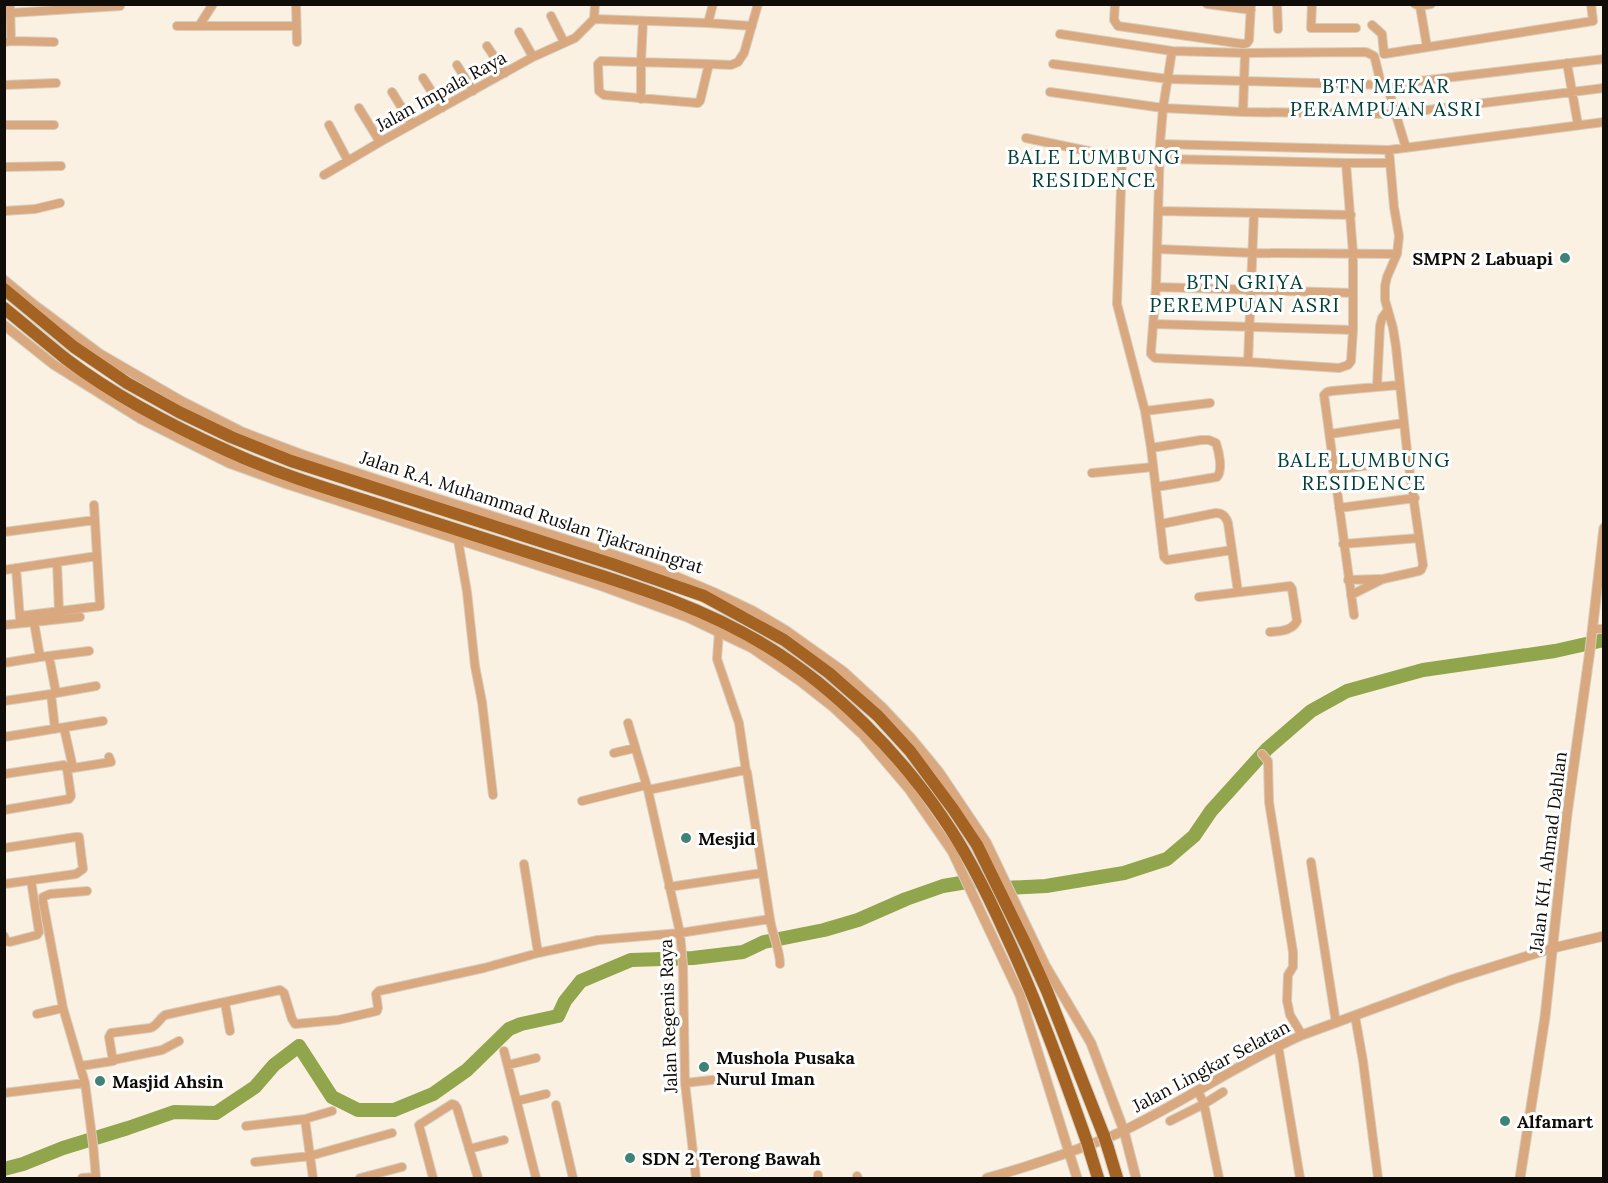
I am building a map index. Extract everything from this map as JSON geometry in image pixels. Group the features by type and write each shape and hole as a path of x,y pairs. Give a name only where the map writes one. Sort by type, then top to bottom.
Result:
{"highway":[{"name":"Jalan R.A. Muhammad Ruslan Tjakraningrat","path":"4,289 74,347 127,383 231,437 291,461 612,564 704,596 784,640 829,673 878,716 910,751 953,809 982,843 987,879"},
{"name":"Jalan R.A. Muhammad Ruslan Tjakraningrat","path":"4,308 68,360 111,389 150,412 231,453 302,480 653,593 732,627 768,647 826,688 898,760 944,818 987,879 1047,991 1106,1143 1117,1179"},
{"name":"Jalan R.A. Muhammad Ruslan Tjakraningrat","path":"995,896 1056,1054 1098,1179"}],"street":[{"path":"199,26 213,4"},
{"path":"296,4 297,42"},
{"path":"595,4 594,19 752,26"},
{"path":"708,23 713,4"},
{"path":"709,64 699,103 641,99 602,94 599,91 598,64 603,61 735,64 741,60 758,4"},
{"path":"1115,4 1114,20 1118,26 1247,44 1251,7 1207,4"},
{"path":"1277,4 1278,29"},
{"path":"1312,4 1311,28 1356,28"},
{"path":"1427,47 1417,5 1431,4"},
{"path":"1372,25 1382,34 1384,54 1593,21 1591,4"},
{"path":"54,42 8,41 10,9 120,6"},
{"path":"551,16 564,42"},
{"name":"Jalan Impala Raya","path":"324,175 533,57 575,38 594,19"},
{"path":"641,99 643,21"},
{"path":"177,26 296,26"},
{"path":"519,32 533,57"},
{"path":"1060,34 1172,51 1366,52 1374,56 1406,148"},
{"path":"487,46 506,73"},
{"path":"1172,51 1160,144 1156,287 1151,351 1155,358 1342,368 1351,362 1353,253 1346,163"},
{"path":"1243,112 1245,53"},
{"path":"1053,64 1168,79 1384,85 1604,58"},
{"path":"1568,63 1578,125"},
{"path":"457,65 473,91"},
{"path":"423,78 441,108"},
{"path":"4,86 56,83"},
{"path":"1050,92 1163,108 1243,112 1395,114 1604,88"},
{"path":"392,92 412,124"},
{"path":"359,108 380,142"},
{"path":"1160,144 1389,150 1604,122"},
{"path":"4,125 54,125"},
{"path":"329,125 348,161"},
{"path":"1026,138 1122,158 1390,163"},
{"path":"1348,580 1383,579 1421,570 1423,565 1393,328 1385,300 1387,276 1397,254 1399,236 1389,150"},
{"path":"1122,158 1117,304 1145,411 1165,559 1232,550"},
{"path":"4,167 61,166"},
{"path":"4,211 35,209 60,203"},
{"path":"1158,211 1350,215"},
{"path":"1248,362 1254,213"},
{"path":"1157,249 1253,253 1397,254"},
{"name":"Jalan R.A. Muhammad Ruslan Tjakraningrat","path":"4,280 100,354 181,401 242,432 372,478 665,572 753,610 844,672 882,707 939,772 1005,881 1045,965 1091,1043 1124,1131 1136,1179"},
{"path":"1156,287 1353,293"},
{"path":"1377,386 1380,326 1388,310"},
{"path":"1153,324 1353,330"},
{"path":"4,325 53,364 108,399 141,419 229,463 648,602 719,631 752,648 833,707 863,735 909,789 952,851 1020,995 1077,1179"},
{"path":"1354,615 1333,470 1325,393 1400,385"},
{"path":"1145,411 1210,402"},
{"path":"1329,434 1404,423"},
{"path":"1151,448 1206,440 1216,443 1217,447 1220,472 1217,477 1156,487"},
{"path":"1333,470 1408,460"},
{"path":"1092,473 1153,467"},
{"path":"1339,508 1415,498"},
{"path":"4,625 20,619 59,611 100,606 94,505"},
{"path":"1161,524 1221,513 1227,519 1239,592"},
{"path":"4,532 95,520"},
{"name":"Jalan KH. Ahmad Dahlan","path":"1520,1179 1545,1017 1567,814 1604,528"},
{"path":"1343,544 1419,538"},
{"path":"458,540 467,591 493,795"},
{"path":"4,570 97,556"},
{"path":"57,562 59,611"},
{"path":"16,568 20,619"},
{"path":"1351,595 1383,579"},
{"path":"1199,597 1282,586 1291,587 1297,621 1295,625 1287,629 1270,632"},
{"path":"20,619 34,622 80,616"},
{"path":"34,622 39,657"},
{"path":"1592,632 1604,629"},
{"path":"719,631 717,658 739,723 762,873 780,964"},
{"path":"4,663 89,651"},
{"path":"4,810 69,799 71,796 69,766 59,728 49,656"},
{"path":"4,701 96,686"},
{"path":"4,737 103,722"},
{"name":"Jalan Regenis Raya","path":"628,723 647,788 680,933 683,966 685,1083 696,1179"},
{"path":"614,753 635,748"},
{"path":"1262,754 1268,761 1269,802 1293,952 1293,967 1288,975 1287,1001 1290,1015 1302,1035"},
{"path":"4,774 69,766"},
{"path":"582,801 746,771"},
{"path":"4,848 79,837 83,865 82,871 76,873 4,884"},
{"path":"1311,862 1336,1023"},
{"path":"524,864 538,953"},
{"path":"669,887 762,873"},
{"path":"4,936 6,941 10,942 39,932 31,880"},
{"path":"82,1179 96,1178 92,1129 81,1066 63,1008 43,897 50,894 87,891"},
{"path":"113,1060 109,1037 111,1034 150,1028 165,1015 281,990 285,993 295,1024 338,1020 377,1011 376,994 378,991 484,968 538,953 598,940 680,933 770,919"},
{"name":"Jalan Lingkar Selatan","path":"987,1179 1039,1163 1124,1131 1278,1045 1302,1035 1454,979 1553,946 1604,936"},
{"path":"225,1003 230,1031"},
{"path":"37,1014 63,1008"},
{"path":"1355,1016 1378,1179"},
{"path":"81,1066 162,1050 179,1041"},
{"path":"1278,1045 1300,1179"},
{"path":"504,1051 537,1179"},
{"path":"508,1065 536,1058"},
{"path":"685,1083 729,1078"},
{"path":"4,1093 85,1083"},
{"path":"1198,1091 1204,1104 1219,1179"},
{"path":"1170,1121 1223,1092"},
{"path":"517,1101 546,1094"},
{"path":"433,1179 418,1125 452,1104 455,1105 478,1179"},
{"path":"556,1105 573,1179"},
{"path":"246,1126 305,1119 332,1111"},
{"path":"305,1119 313,1179"},
{"path":"255,1162 310,1156 392,1133"},
{"path":"469,1149 504,1140"},
{"path":"360,1179 402,1167"}],"waterway":[{"path":"4,1169 174,1112 216,1113 255,1087 274,1065 299,1046 332,1097 358,1110 394,1110 433,1094 467,1070 509,1029 558,1016 565,1001 581,981 631,960 693,958 743,952 764,942 824,930 858,920 943,886 973,881 1004,888 1046,886 1124,873 1167,859 1194,836 1211,811 1267,749 1311,711 1347,691 1423,670 1555,651 1604,640"}],"place":[{"name":"SMPN 2 Labuapi","path":"1565,258"},
{"name":"Mesjid","path":"686,838"},
{"name":"Mushola Pusaka Nurul Iman","path":"704,1067"},
{"name":"Masjid Ahsin","path":"100,1081"},
{"name":"Alfamart","path":"1505,1121"},
{"name":"SDN 2 Terong Bawah","path":"630,1158"}],"district":[{"name":"BTN MEKAR PERAMPUAN ASRI","path":"1386,96"},
{"name":"BALE LUMBUNG RESIDENCE","path":"1094,168"},
{"name":"BTN GRIYA PEREMPUAN ASRI","path":"1245,292"},
{"name":"BALE LUMBUNG RESIDENCE","path":"1364,470"}]}
